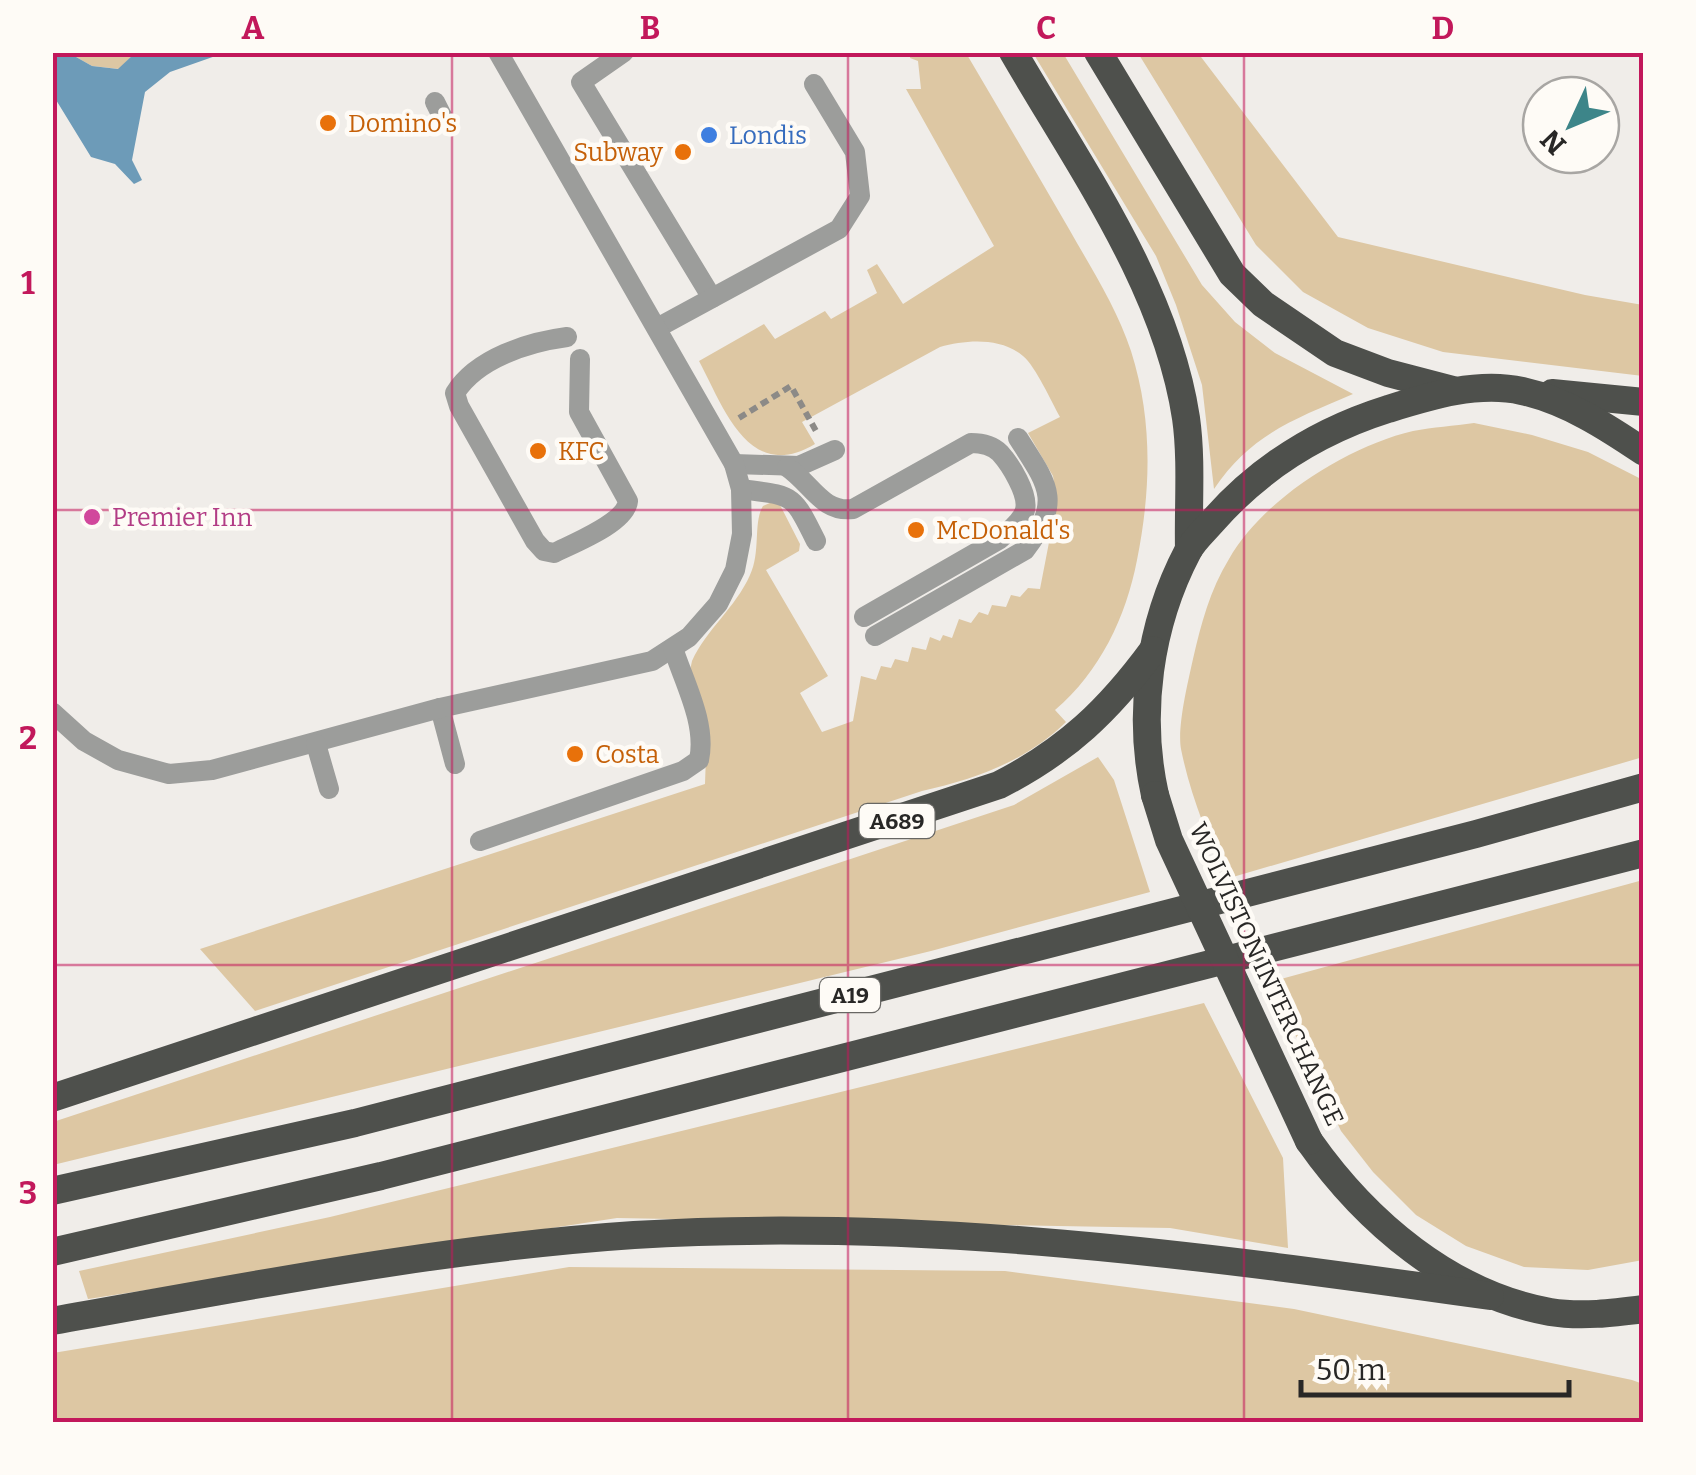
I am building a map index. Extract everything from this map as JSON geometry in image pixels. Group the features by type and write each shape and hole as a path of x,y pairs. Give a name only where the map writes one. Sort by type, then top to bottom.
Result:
{"highway":[{"name":"A689","path":"1013,52 1153,300 1171,350 1186,421 1189,549"},
{"name":"A689","path":"1098,52 1232,274 1263,304 1335,353 1388,373 1454,390"},
{"name":"WOLVISTON INTERCHANGE","path":"1644,452 1598,420 1521,390 1454,390 1348,422 1307,442 1254,478 1189,549 1153,650 1146,710 1147,759 1168,840 1309,1141 1334,1175 1373,1218 1434,1264 1490,1296 1552,1312 1601,1314 1644,1309"},
{"path":"1521,390 1644,402"},
{"name":"A689","path":"52,1098 999,785 1040,764 1083,730 1125,688 1153,650"},
{"name":"A19","path":"52,1191 354,1123 1476,834 1644,787"},
{"name":"A19","path":"52,1252 381,1176 1644,853"},
{"path":"52,1321 498,1250 633,1235 770,1230 945,1234 1194,1255 1490,1296"},
{"name":"A689","path":"1601,1314 1644,1324"}],"lane":[{"path":"52,712 84,741 118,760 170,774 212,770 440,708 652,661 689,637 718,604 735,570 742,534 741,488 734,464 498,52"},
{"path":"624,52 582,82 712,298"},
{"path":"657,328 839,229 860,196 855,152 814,84"},
{"path":"434,102 445,122"},
{"path":"568,337 530,342 511,350 461,383 455,393 458,406 535,541 544,551 554,554 618,519 628,509 628,501 580,412 580,359"},
{"path":"875,636 1025,550 1039,532 1047,517 1049,496 1039,470 1018,438"},
{"path":"787,467 838,511 853,508 970,442 984,443 999,451 1024,494 1025,510 1000,540 864,618"},
{"path":"734,464 800,466 832,451"},
{"path":"741,488 791,498 816,541"},
{"path":"480,841 683,771 699,760 700,728 672,648"},
{"path":"440,708 455,764"},
{"path":"316,744 329,789"}],"path":[{"path":"716,432 791,386 832,451"}],"shaded area":[{"path":"69,53 135,53 119,69 92,66"},
{"path":"911,53 966,53 1103,288 1125,335 1138,377 1148,455 1137,560 1126,602 1109,642 1085,679 1055,710 1066,722 1017,758 962,781 255,1011 200,949 705,784 707,726 689,675 698,650 750,575 763,506 772,502 780,505 800,544 799,551 766,570 828,676 800,693 822,732 853,721 861,676 876,680 881,666 891,668 895,659 908,662 912,647 926,650 930,637 940,641 943,635 952,638 959,619 971,623 979,612 988,615 992,605 1006,607 1011,595 1020,597 1028,588 1040,589 1057,501 1053,476 1028,433 1060,417 1023,356 1004,346 983,342 940,347 802,422 815,444 792,454 773,455 756,448 742,435 699,361 764,324 775,339 825,311 831,319 877,293 867,270 877,264 903,304 994,246 906,89 921,89 918,61 910,58"},
{"path":"1033,53 1063,53 1202,285 1235,322 1275,353 1353,394 1259,441 1214,489 1202,385 1156,256"},
{"path":"1138,53 1198,53 1338,237 1643,305 1643,376 1443,352 1368,328 1303,292 1256,245"},
{"path":"1474,423 1588,452 1643,480 1643,757 1226,879 1194,799 1180,740 1196,646 1222,571 1263,516 1335,463 1388,438"},
{"path":"1098,757 1114,780 1150,892 931,951 53,1165 53,1122 1014,805"},
{"path":"1643,880 1643,1260 1588,1270 1524,1267 1466,1246 1416,1215 1373,1172 1341,1131 1270,982"},
{"path":"1204,1003 1283,1158 1288,1248 1170,1228 617,1218 88,1299 79,1271 330,1217"},
{"path":"569,1267 1005,1271 1294,1309 1632,1380 1643,1384 1643,1422 53,1422 53,1353"}],"water":[{"path":"53,52 69,53 92,66 118,69 135,53 224,53 170,72 145,92 132,160 142,180 134,184 115,164 91,157 53,95"}],"place":[{"name":"Domino's","path":"328,123"},
{"name":"Londis","path":"709,135"},
{"name":"Subway","path":"683,152"},
{"name":"KFC","path":"538,451"},
{"name":"Premier Inn","path":"92,517"},
{"name":"McDonald's","path":"916,530"},
{"name":"Costa","path":"575,754"}]}
